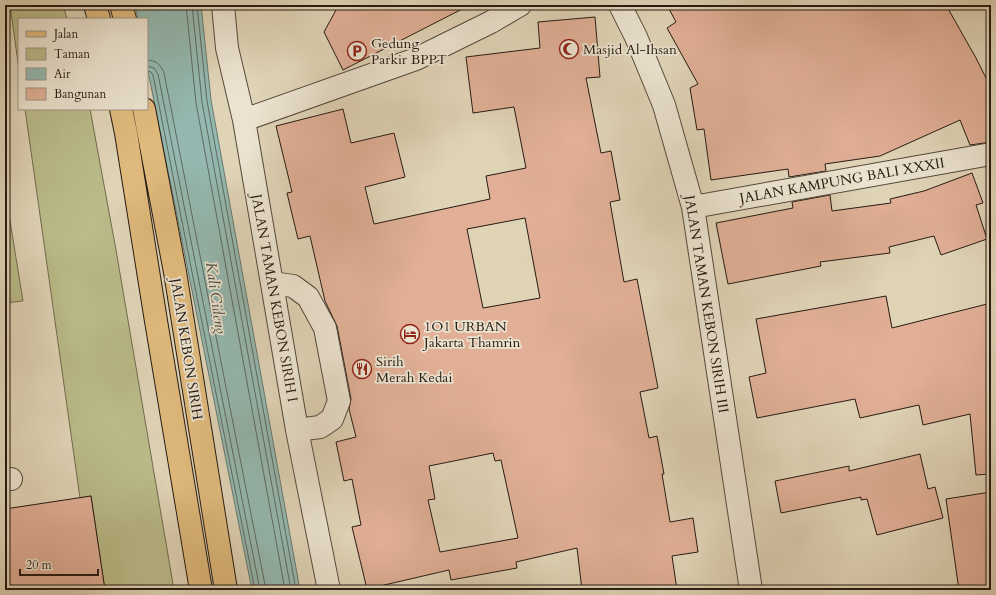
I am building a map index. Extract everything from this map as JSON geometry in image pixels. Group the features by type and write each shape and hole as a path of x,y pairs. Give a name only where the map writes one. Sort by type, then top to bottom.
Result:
{"main road":[{"path":"94,5 99,18"},
{"path":"121,5 125,18"},
{"name":"JALAN KEBON SIRIH","path":"121,110 201,590"},
{"name":"JALAN KEBON SIRIH","path":"144,110 175,272 226,590"}],"street":[{"name":"JALAN TAMAN KEBON SIRIH I","path":"223,5 227,48 244,120 298,430 329,590"},
{"path":"244,120 416,59 491,22 520,5"},
{"name":"JALAN TAMAN KEBON SIRIH III","path":"620,5 636,37 664,104 693,207 752,590"},
{"name":"JALAN KAMPUNG BALI XXXII","path":"693,207 990,159"},
{"path":"273,284 293,286 308,297 325,328 339,401 332,419 320,426 298,430"}],"green space":[{"path":"10,5 63,5 67,18 18,18 18,63"},
{"path":"25,110 90,110 116,250 174,590 105,590 91,496 80,498"},
{"path":"5,190 23,301 5,303"}],"water":[{"name":"Kali Cideng","path":"135,5 201,5 211,100 300,590 252,590 148,71 148,18 138,18"}],"building":[{"name":"Gedung Parkir BPPT","path":"340,5 470,5 343,70 324,32"},
{"path":"667,5 946,5 991,88 991,142 970,145 960,120 880,156 825,164 826,171 789,177 788,169 711,180 704,129 697,130 690,88 698,84 667,28 676,22"},
{"path":"595,17 600,77 586,78 601,153 611,151 620,200 610,202 624,282 637,279 658,388 640,392 649,438 657,436 664,474 662,474 670,522 693,518 698,552 672,556 677,590 582,590 577,548 516,562 517,568 451,580 449,570 367,589 352,527 361,525 352,479 344,481 336,442 356,437 349,409 351,399 337,326 325,301 310,236 298,239 287,193 292,192 276,126 343,109 351,143 394,133 405,177 365,187 374,224 490,199 486,176 526,168 514,107 473,113 466,57 540,48 538,22","holes":["525,218 540,298 483,308 467,229","493,453 495,461 501,460 518,538 440,552 428,500 435,499 429,466"]},
{"path":"972,173 983,203 976,205 987,239 941,255 934,236 889,247 890,253 820,262 821,266 728,284 716,223 793,208 792,202 830,195 832,211 891,203 890,199 924,191"},
{"path":"886,296 892,328 991,303 991,474 976,475 970,414 923,425 919,405 860,418 855,399 757,418 749,377 766,373 756,319"},
{"path":"920,454 928,489 935,487 943,518 877,535 867,499 861,500 861,497 781,513 775,481 849,466 849,471"},
{"path":"991,492 991,590 959,590 946,499"},
{"path":"91,496 105,590 5,590 5,509"}],"place":[{"name":"Masjid Al-Ihsan","path":"569,49"},
{"name":"Gedung Parkir BPPT","path":"357,51"},
{"name":"1O1 URBAN Jakarta Thamrin","path":"410,334"},
{"name":"Sirih Merah Kedai","path":"362,369"}]}
